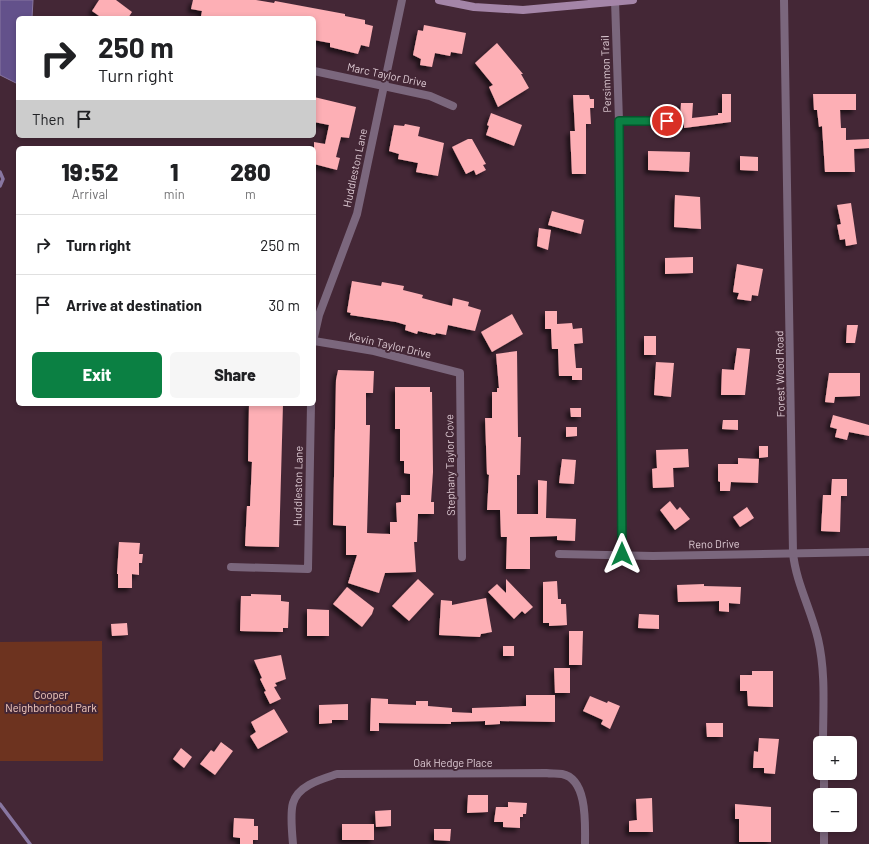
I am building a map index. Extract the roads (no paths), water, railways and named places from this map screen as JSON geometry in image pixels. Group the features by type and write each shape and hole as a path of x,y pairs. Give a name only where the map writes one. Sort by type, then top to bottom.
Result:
{"street":[{"name":"Huddleston Lane","path":"316,328 319,315 357,214 402,0"},
{"path":"439,0 474,7 524,10 633,0"},
{"name":"Forest Wood Road","path":"784,0 794,553 796,574 818,638 823,669 823,736"},
{"name":"Persimmon Trail","path":"615,1 619,121 622,554"},
{"name":"Marc Taylor Drive","path":"316,71 430,96 453,106"},
{"name":"Kevin Taylor Drive","path":"316,341 374,351 460,374"},
{"name":"Stephany Taylor Cove","path":"460,374 462,557"},
{"name":"Huddleston Lane","path":"231,568 308,569 311,406"},
{"name":"Reno Drive","path":"559,554 622,554 653,556 869,552"},
{"name":"Oak Hedge Place","path":"293,844 293,802 305,787 320,779 337,774 563,774 573,780 579,789 584,806 585,844"},
{"path":"824,832 824,844"}],"lane":[{"path":"619,121 667,121"}],"waterway":[{"path":"0,172 3,179 0,186"},
{"path":"0,804 30,844"}],"park label":[{"name":"Cooper Neighborhood Park","path":"51,701"}]}
